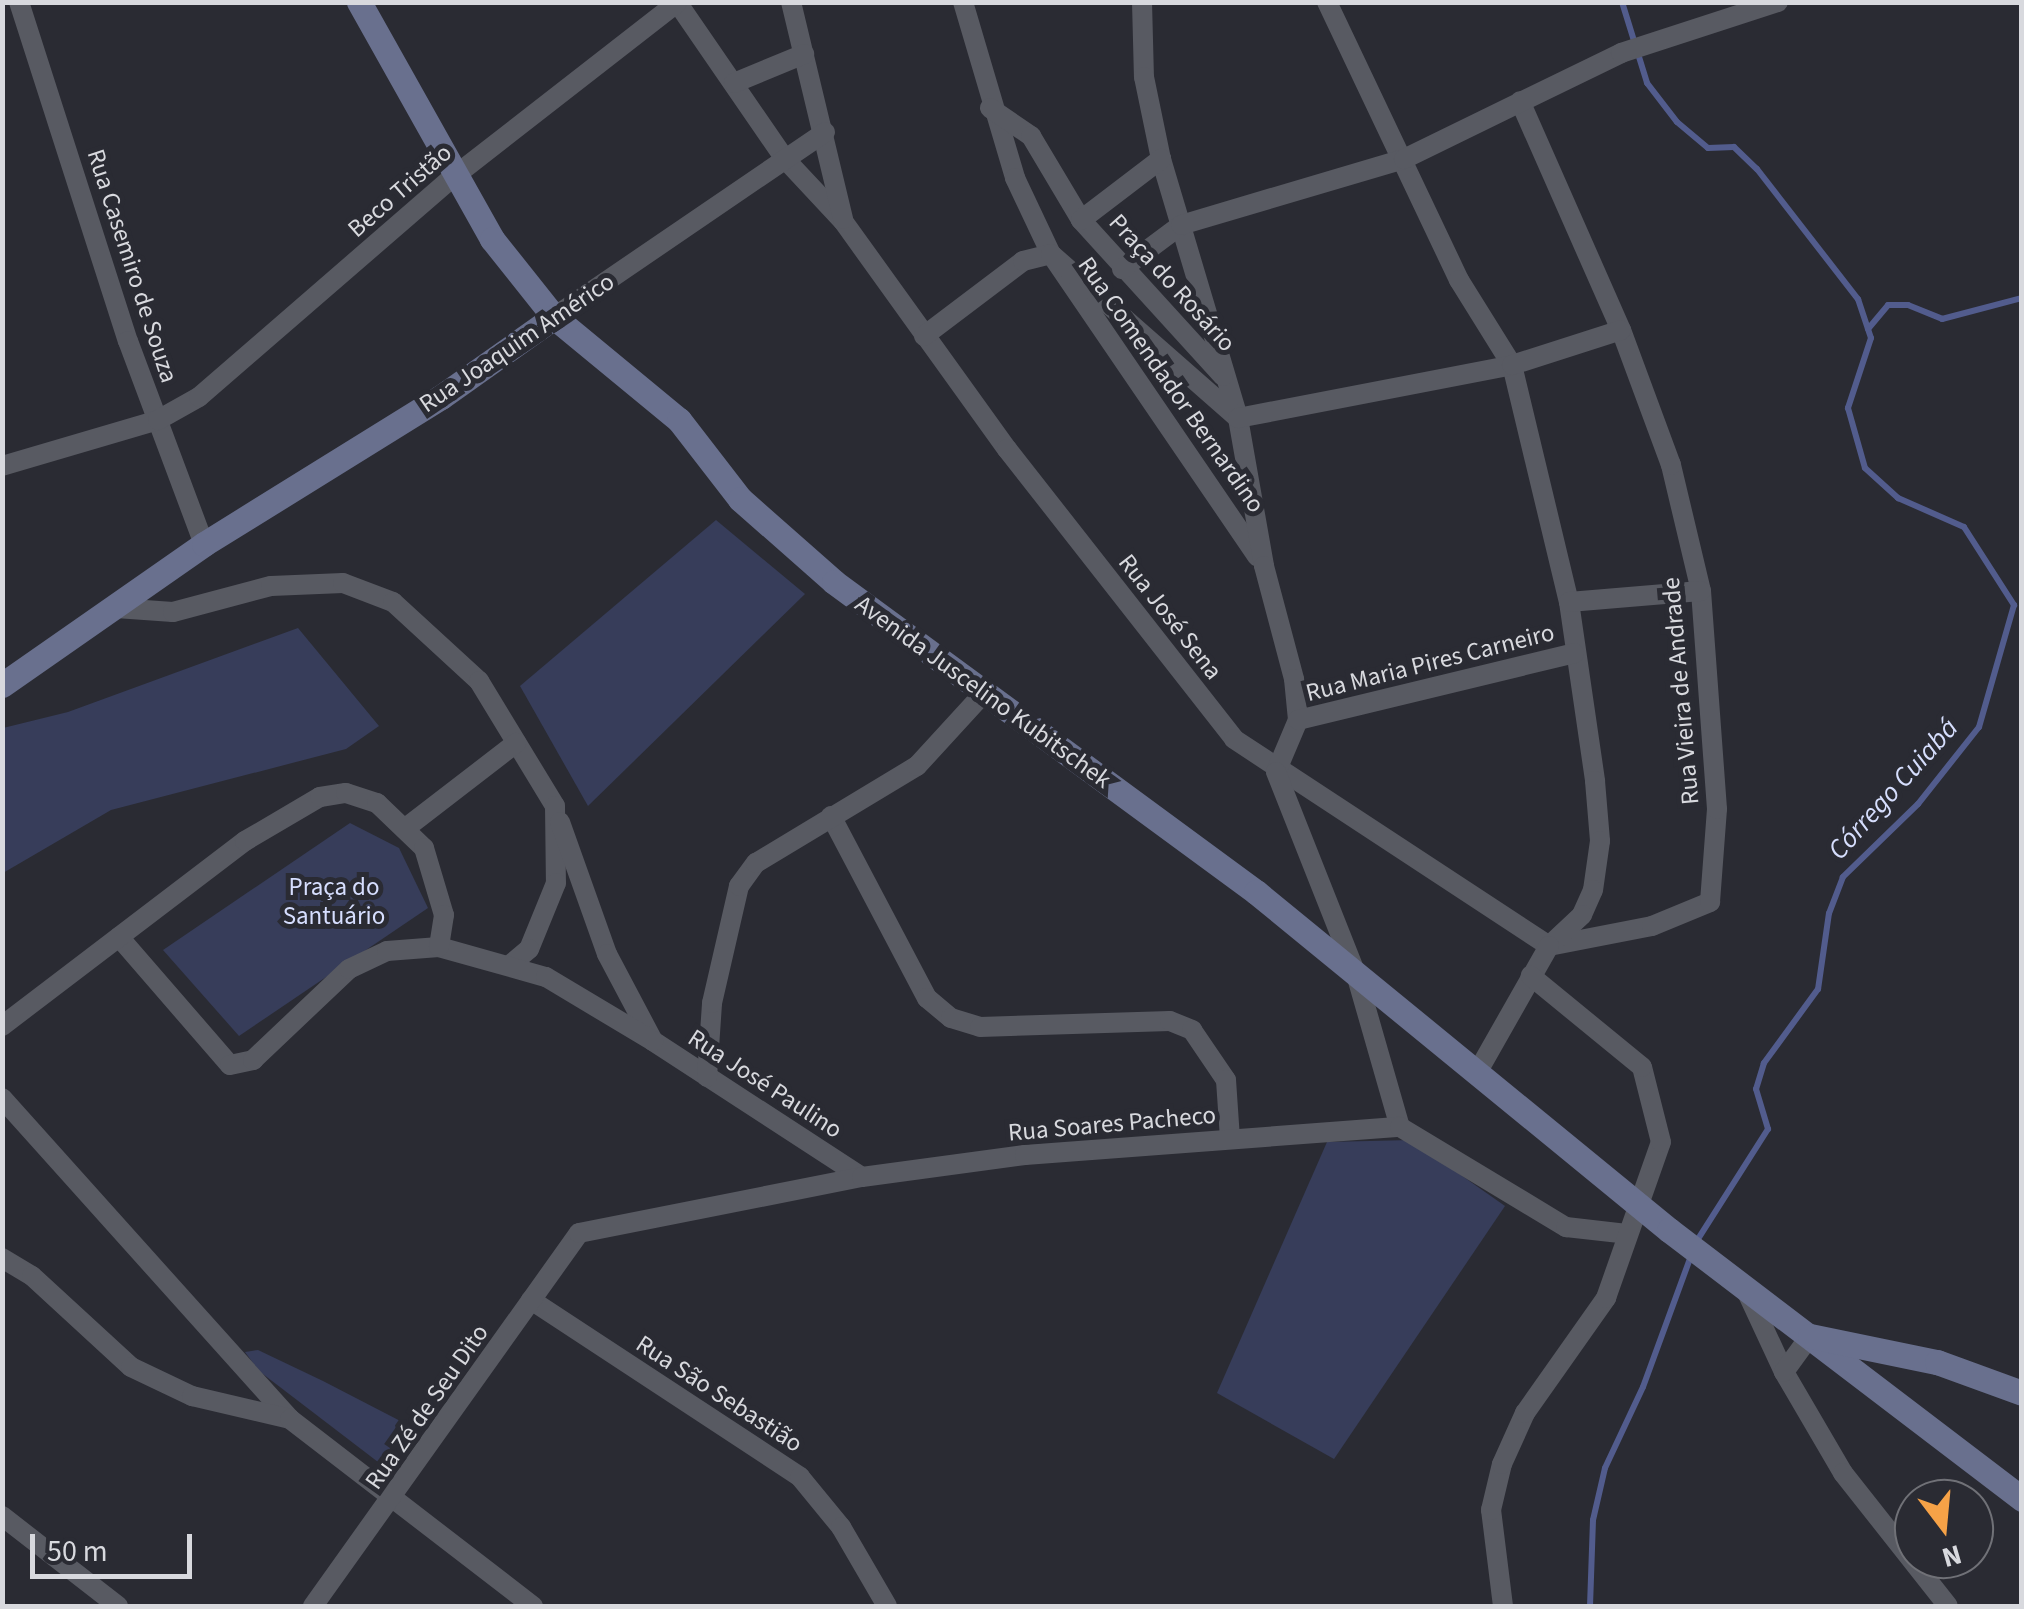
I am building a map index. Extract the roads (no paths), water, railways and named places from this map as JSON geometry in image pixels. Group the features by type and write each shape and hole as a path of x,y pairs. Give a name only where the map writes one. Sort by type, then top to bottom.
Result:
{"main road":[{"name":"Avenida Juscelino Kubitschek","path":"359,2 452,178 554,317 679,420 740,499 834,582 1256,892 1669,1230 2022,1499"},
{"name":"Rua Joaquim Américo","path":"2,686 204,544 441,397 554,317"},
{"path":"1810,1336 1937,1362 2022,1393"}],"street":[{"name":"Rua Casemiro de Souza","path":"19,2 158,420 204,544"},
{"path":"790,2 825,132 843,221"},
{"name":"Rua Comendador Bernardino","path":"963,2 990,108 1051,254 1264,566"},
{"name":"Rua Comendador Bernardino","path":"1142,2 1144,77 1161,158 1238,418 1264,566 1298,720"},
{"path":"1327,2 1459,280 1512,365 1570,602 1600,841 1593,890 1582,915 1549,946 1478,1073"},
{"path":"1122,269 1182,224 1404,159 1621,53 1778,2"},
{"name":"Beco Tristão","path":"2,466 158,420 199,397 452,178 677,3"},
{"name":"Rua José Sena","path":"677,3 785,159 843,221 924,336 1234,740 1276,772 1346,811 1549,946"},
{"path":"734,84 804,54"},
{"name":"Rua Vieira de Andrade","path":"1520,101 1621,330 1671,465 1701,591 1716,809 1710,902 1652,926 1549,946"},
{"name":"Praça do Rosário","path":"990,108 1031,136 1080,220 1227,380"},
{"name":"Rua Joaquim Américo","path":"554,317 825,132"},
{"name":"Praça do Rosário","path":"1080,220 1161,158"},
{"path":"924,336 1023,261 1051,254 1238,418 1512,365 1621,330"},
{"path":"116,608 174,612 272,586 343,583 394,602 480,681 554,806 556,883 529,949 512,964"},
{"path":"1570,602 1701,591"},
{"name":"Rua Maria Pires Carneiro","path":"1298,720 1574,654"},
{"path":"707,1076 712,1003 738,886 756,863 917,766 983,694"},
{"path":"1298,720 1276,772 1356,974 1400,1127 1566,1226 1627,1234"},
{"path":"407,827 516,742"},
{"path":"2,1026 245,841 320,797 346,793 377,803 407,827 436,878 444,914 439,947"},
{"name":"Rua José Paulino","path":"554,806 607,954 653,1042 862,1177"},
{"path":"831,816 926,998 952,1018 980,1028 1170,1021 1192,1030 1226,1080 1230,1138"},
{"path":"119,937 230,1065 252,1060 349,970 387,951 439,947 512,964 653,1042"},
{"path":"1503,1606 1491,1510 1502,1464 1525,1414 1600,1309 1661,1142 1642,1067 1531,976"},
{"path":"2,1098 290,1419 396,1496 533,1606"},
{"name":"Rua Soares Pacheco","path":"579,1233 862,1177 1230,1138 1400,1127"},
{"name":"Rua Zé de Seu Dito","path":"313,1606 396,1496 579,1233"},
{"path":"2,1258 32,1276 132,1367 192,1396 290,1419"},
{"path":"1735,1279 1843,1473 1948,1606"},
{"name":"Rua São Sebastião","path":"531,1300 800,1477 840,1527 887,1606"},
{"path":"1784,1372 1810,1336"},
{"path":"2,1516 118,1606"}],"waterway":[{"name":"Córrego Cuiabá","path":"1622,2 1647,83 1677,122 1708,148 1734,147 1757,169 1858,299 1871,338 1848,408 1865,468 1898,498 1964,527 2014,605 1979,727 1918,804 1843,877 1829,913 1818,989 1764,1063 1756,1089 1768,1129 1696,1242"},
{"path":"1868,329 1888,305 1908,305 1942,319 2022,298"},
{"name":"Córrego Cuiabá","path":"1590,1606 1593,1520 1605,1468 1643,1387 1692,1253"}],"park label":[{"name":"Praça do Santuário","path":"334,902"}]}
